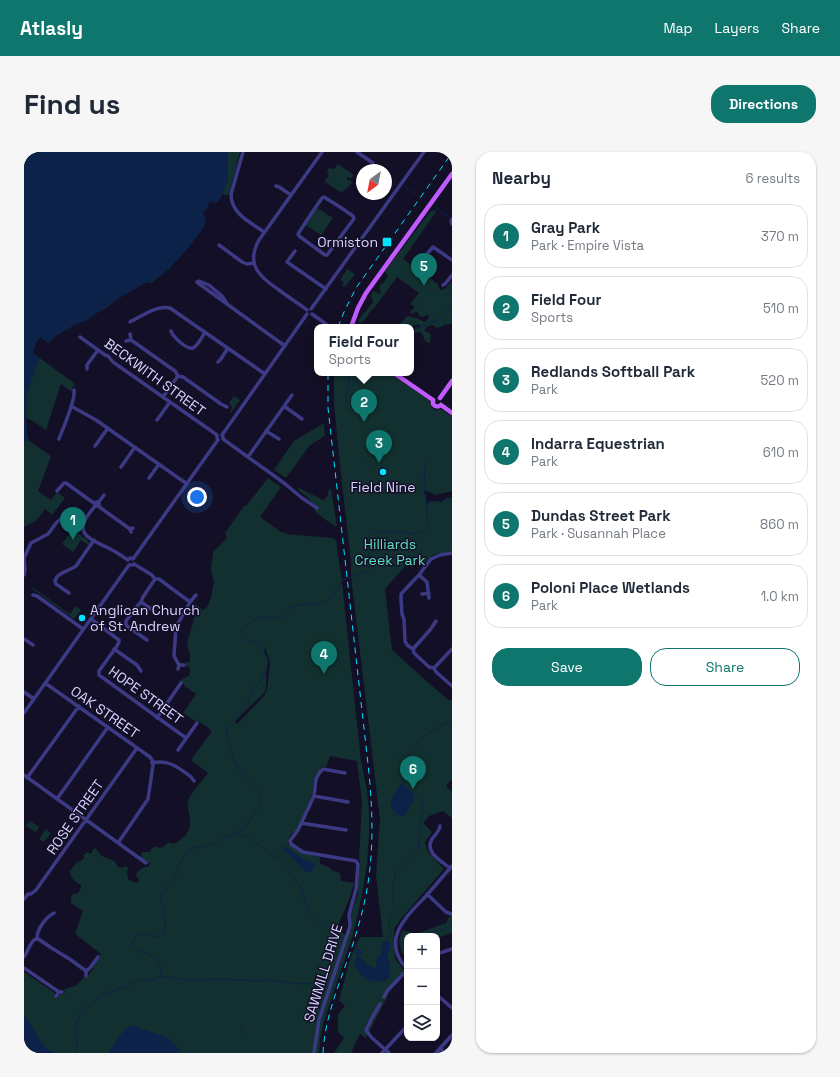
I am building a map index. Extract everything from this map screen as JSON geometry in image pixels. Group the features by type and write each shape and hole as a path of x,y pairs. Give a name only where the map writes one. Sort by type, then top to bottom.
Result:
{"main road":[{"path":"352,324 366,293 452,174"},
{"path":"398,376 433,400 433,404 435,406 441,405"},
{"path":"440,398 452,381"},
{"path":"433,400 436,397 440,398"},
{"path":"440,398 442,402 441,405 452,414"}],"street":[{"path":"243,152 231,194 231,201 238,213 264,232"},
{"path":"322,152 264,232 255,247 253,257 258,273 264,280 326,324"},
{"path":"357,152 373,163"},
{"path":"128,560 130,558 133,559 424,152"},
{"path":"276,186 291,195"},
{"path":"324,197 354,218 327,256 298,234 308,216 324,197"},
{"path":"219,245 242,262 247,264 254,263"},
{"path":"426,255 432,248 435,248 452,260"},
{"path":"295,251 287,262 326,289"},
{"path":"443,285 452,275"},
{"path":"229,306 222,296 209,285 199,281 197,282 229,306 285,346"},
{"path":"130,322 154,309 166,307 170,308 265,374"},
{"path":"171,332 175,338 188,348 192,349 205,332"},
{"path":"130,334 131,340 175,371 178,376 183,377 227,407"},
{"name":"BECKWITH STREET","path":"80,337 317,508"},
{"path":"126,341 131,340"},
{"path":"218,362 228,348"},
{"path":"86,369 87,365 98,350"},
{"path":"163,397 178,376"},
{"path":"59,438 75,394 74,390"},
{"path":"248,457 292,395"},
{"path":"157,420 170,402"},
{"path":"71,406 91,416 187,484"},
{"path":"284,406 302,419"},
{"path":"95,446 108,428"},
{"path":"266,431 279,439"},
{"path":"121,467 135,447"},
{"path":"149,478 159,464"},
{"path":"62,479 64,483 132,530"},
{"path":"57,491 64,483"},
{"path":"82,528 84,522 104,495"},
{"path":"24,575 24,558 31,543 48,534 62,518 70,521 75,526 82,528 86,535 112,549 128,560 129,565"},
{"path":"70,593 56,584 56,578 62,573 76,566 94,540"},
{"path":"452,553 432,557 419,575 403,590 400,596 404,619 405,641 407,645 452,686"},
{"path":"133,559 135,561 134,564"},
{"path":"24,713 129,565 134,564 152,575 154,579 159,579 190,602"},
{"path":"419,575 427,582 429,598"},
{"path":"147,640 127,626 126,621 141,602 154,579"},
{"path":"422,594 429,593"},
{"path":"33,594 83,629"},
{"path":"180,666 174,656 176,627 190,602 196,596"},
{"path":"141,602 154,611"},
{"path":"91,619 119,639 119,642 114,649 137,666 141,671"},
{"path":"412,649 430,630 436,621"},
{"path":"24,639 33,645"},
{"name":"HOPE STREET","path":"114,649 98,671 99,675 186,738"},
{"path":"434,668 452,649"},
{"name":"OAK STREET","path":"45,683 150,757 152,761"},
{"path":"158,718 181,684"},
{"path":"24,692 34,699"},
{"path":"79,706 26,777 146,863"},
{"path":"178,750 197,723"},
{"path":"57,799 108,728"},
{"name":"ROSE STREET","path":"24,899 28,894 31,894 36,890 137,748"},
{"path":"118,843 148,799 152,761 174,765 194,781"},
{"name":"SAWMILL DRIVE","path":"314,1053 319,1020 350,926 349,915 356,889 358,864 356,861 303,852 291,844 290,840 298,830 314,796 316,780 320,772 323,769 345,773"},
{"path":"314,796 348,802"},
{"path":"301,823 346,830"},
{"path":"404,966 398,956 396,946 396,938 400,925 451,867 434,855 429,848 431,840 439,830 440,826"},
{"path":"24,891 28,894"},
{"path":"427,894 446,912 452,914"},
{"path":"24,957 31,942 37,938 38,932 49,915 54,913"},
{"path":"37,938 71,960 86,974 98,957"},
{"path":"440,953 452,949"},
{"path":"24,968 61,992 56,996"},
{"path":"384,997 404,972"},
{"path":"440,998 452,1008"},
{"path":"380,1004 366,1030 370,1037 384,1051 389,1053"},
{"path":"384,1051 404,1029"},
{"path":"436,1053 452,1035"},
{"path":"440,1048 445,1053"}],"green space":[{"path":"185,152 240,152 229,194 226,196 222,193 220,198"},
{"path":"338,164 354,175 352,178 347,177 347,180 351,181 352,183 347,189 345,189 344,192 340,192 325,182 329,176 327,172 328,169 334,169"},
{"path":"317,208 333,218 321,235 305,225"},
{"path":"435,210 436,212 403,259 438,284 441,290 445,289 452,280 452,323 438,328 432,325 427,327 424,330 431,335 430,343 428,343 425,341 420,332 416,333 414,331 417,328 420,328 419,324 400,324 407,316 417,318 424,322 427,321 429,317 428,315 422,317 419,316 417,311 412,314 410,312 415,307 410,304 419,293 397,277 362,323 359,322 359,319 373,302 371,295 373,291 380,294 380,285 388,276 385,271 430,212"},
{"path":"194,240 169,269 151,283 147,282 119,298 85,321 76,324 57,335 48,343 40,337 35,345 33,353 75,384 72,388 72,392 61,384 46,430 26,418 28,440 51,456 38,491 51,500 57,492 65,498 52,515 45,509 37,520 24,527 24,317"},
{"path":"347,269 355,274 345,287 342,285 344,283 340,280"},
{"name":"Hilliards Creek Park","path":"334,376 394,376 429,400 431,407 435,410 441,409 452,417 452,491 436,495 424,490 427,506 430,501 442,502 447,498 452,498 452,551 433,555 423,565 413,557 385,589 392,650 448,700 452,700 452,779 446,786 452,792 452,818 443,811 429,816 423,823 432,832 425,842 428,852 444,869 394,929 395,957 404,970 404,975 390,991 366,1038 360,1034 351,1053 334,1053 344,1038 338,1032 338,1014 345,1006 339,1000 351,956 360,937 383,937 376,875 380,820 351,576 351,562 334,404","holes":["381,946 390,949 388,951 387,958 389,961 390,976 386,980 382,981 354,961 357,959 357,955 366,964 375,969 383,950"]},
{"path":"234,396 240,400 230,413 232,407 229,403"},
{"path":"324,423 325,436 310,445 286,478 274,470 294,441"},
{"path":"268,478 281,487 260,517 281,532 289,533 283,534 333,538 336,540 342,582 361,761 367,790 369,835 367,864 362,895 352,938 324,1021 319,1053 44,1053 24,1021 24,972 55,993 54,996 57,998 59,995 65,993 64,989 76,986 84,977 86,978 93,969 91,967 101,954 75,934 83,911 71,903 71,897 73,894 78,893 82,886 72,878 70,871 77,862 84,858 83,856 87,852 91,854 93,849 96,848 101,855 116,863 118,867 122,868 125,866 129,868 127,871 128,879 135,883 138,882 139,879 136,874 143,868 148,867 150,864 140,858 142,852 150,852 152,848 157,846 159,848 163,847 169,842 173,844 176,843 189,830 190,818 188,801 208,773 191,760 212,731 200,722 195,721 183,713 196,694 184,687 185,685 179,681 190,675 190,667 186,666 186,662 190,662 187,643 194,618 200,612 192,606 194,603 203,610 207,607 211,598 214,582 211,570 213,552 227,538 225,533 244,506 247,505","holes":["265,647 270,662 267,690 264,696 237,724 235,722 265,692 268,661 264,651","330,756 357,761 362,801 358,893 351,915 351,926 348,936 339,931 339,923 349,900 354,883 341,881 340,873 320,864 320,857 302,853 288,844 290,836 297,829 312,796 314,779 322,766 326,767"]},
{"path":"299,488 323,500 327,497 329,489 331,489 337,526 333,525 315,512 315,505 298,490"},
{"path":"73,529 83,537 82,538 84,537 89,542 88,545 81,540 73,552 62,544"},
{"path":"32,587 70,614 76,606 81,610 74,619 31,588"},
{"path":"30,821 39,827 36,832 26,826"},
{"path":"46,829 51,833 44,842 39,839"},
{"path":"452,916 452,933 440,937 440,933 419,933 446,923 449,917"},
{"path":"402,930 412,933 404,933 404,953 402,954 399,941"}],"water":[{"path":"24,152 228,152 228,181 219,201 216,203 210,201 208,205 209,207 203,212 206,219 204,227 186,251 161,276 119,298 85,321 76,324 57,335 48,343 40,337 35,345 33,353 39,358 27,393 27,436 24,444"},
{"path":"402,784 414,794 414,800 404,816 395,813 391,807 395,793"},
{"path":"285,846 303,859 315,864 315,867 310,872 306,872 283,849"},
{"path":"383,941 387,941 391,944 387,958 390,964 390,976 383,981 377,982 360,974 355,966 354,961 357,959 357,955 354,952 356,948 361,950 362,953 358,955 363,962 375,969 377,965 376,961 382,954 381,943"},
{"path":"24,1015 41,1042 56,1053 24,1053"},
{"path":"132,1025 168,1038 180,1053 108,1053 125,1029"}],"waterway":[{"path":"404,187 416,194"},
{"path":"436,208 450,218"},
{"path":"452,281 449,286 452,299"},
{"path":"450,310 452,305"},
{"path":"414,330 441,318 448,311 452,310"},
{"path":"345,408 350,376"},
{"path":"348,389 360,376"},
{"path":"77,1053 77,1021 87,1007 102,995 142,979 152,980 160,977 161,968 154,957 135,949 132,946 132,942 137,935 148,934 158,937 162,934 164,930 165,918 160,895 176,875 181,861 186,853 193,848 210,845 245,828 261,803 261,794 247,779 235,762 230,750 226,729 243,711 254,689 263,678 267,670 268,661 262,646 248,640 243,635 243,630 255,619 264,617 281,617 289,608 298,605 317,604 325,602 333,597 343,580 367,571 371,564 370,556 366,547 367,538 373,533 393,531 414,534 424,531 428,524 424,489 425,461"},
{"path":"427,505 430,501 442,502 447,498 452,498"},
{"path":"403,785 406,758 426,734 452,720"},
{"path":"393,904 393,885 396,871 418,850 420,819 423,807 422,801 414,797"},
{"path":"237,833 248,837 279,859 301,887 309,911 341,940"},
{"path":"390,933 389,925 393,911"},
{"path":"431,933 452,926"},
{"path":"387,941 389,936"},
{"path":"399,943 404,942"},
{"path":"161,977 189,980 267,980 302,984 326,983"}],"railway":[{"path":"339,324 356,288 452,153"},
{"path":"323,1053 332,1005 363,907 370,869 372,832 369,773 328,408 328,376"}],"place":[{"name":"Ormiston","path":"387,242"},
{"name":"Dundas Street Park","path":"424,286"},
{"name":"Field Four","path":"364,422"},
{"name":"Redlands Softball Park","path":"379,463"},
{"name":"Field Nine","path":"383,472"},
{"name":"Gray Park","path":"73,540"},
{"name":"Anglican Church of St. Andrew","path":"82,618"},
{"name":"Indarra Equestrian","path":"324,674"},
{"name":"Poloni Place Wetlands","path":"413,789"}]}
